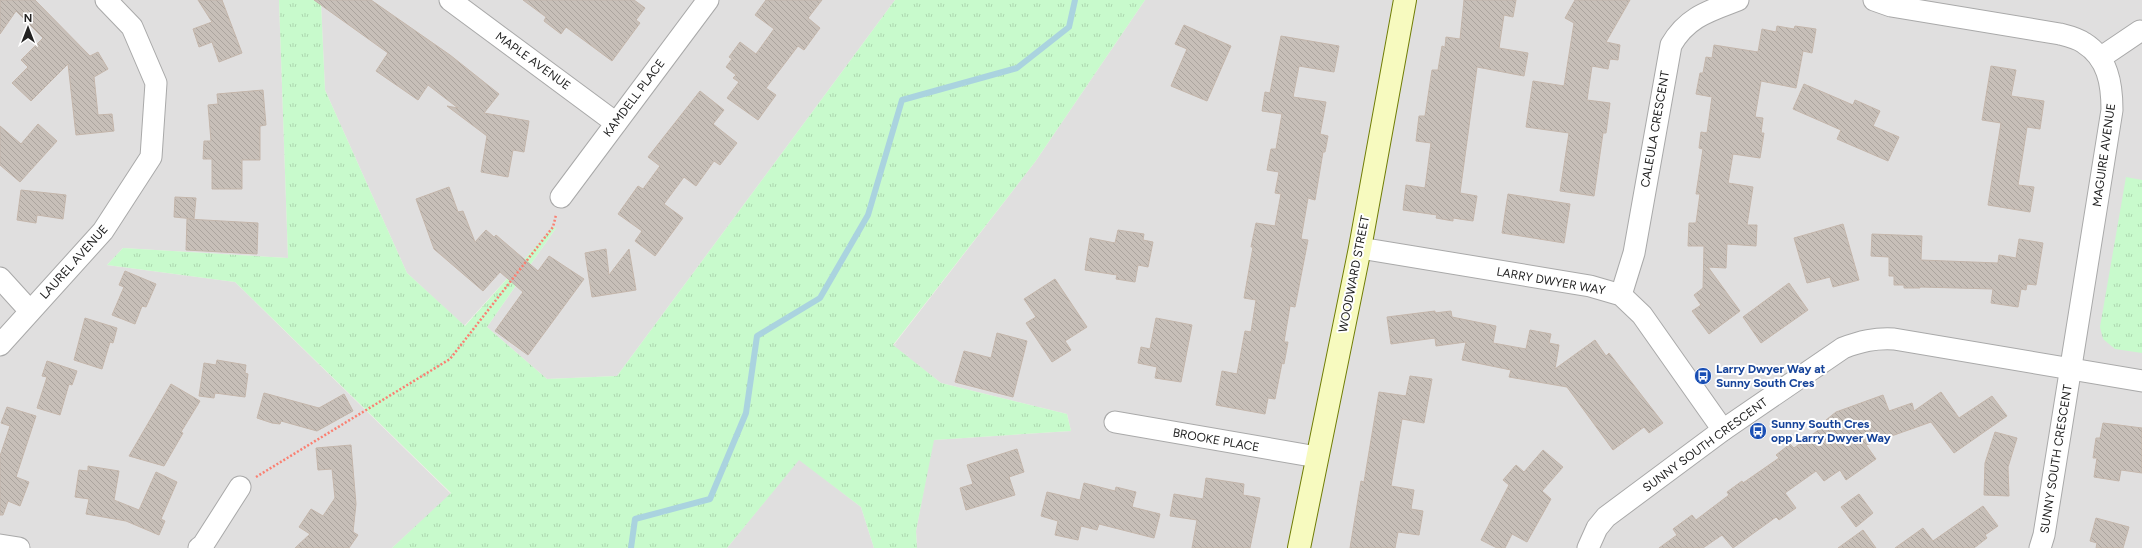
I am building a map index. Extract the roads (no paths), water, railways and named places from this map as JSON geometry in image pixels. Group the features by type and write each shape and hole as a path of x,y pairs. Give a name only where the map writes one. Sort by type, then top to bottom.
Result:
{"street":[{"name":"LAUREL AVENUE","path":"0,345 103,231 151,157 156,83 132,27 106,0"},
{"name":"MAPLE AVENUE","path":"450,0 616,123"},
{"name":"KAMDELL PLACE","path":"561,197 708,0"},
{"name":"WOODWARD STREET","path":"1299,548 1360,248 1405,0"},
{"name":"CALEULA CRESCENT","path":"1621,295 1634,253 1671,45 1677,34 1700,15 1738,0"},
{"name":"MAGUIRE AVENUE","path":"1874,0 1890,6 2060,34 2084,42 2100,58 2109,75 2112,110 2070,369"},
{"path":"2100,58 2140,31"},
{"name":"LARRY DWYER WAY","path":"1360,248 1590,286 1621,295 1642,315 1723,430"},
{"path":"0,278 30,311"},
{"name":"SUNNY SOUTH CRESCENT","path":"1588,548 1597,528 1606,517 1723,430 1843,348 1860,341 1876,338 2142,381"},
{"name":"SUNNY SOUTH CRESCENT","path":"2040,548 2044,535 2070,369"},
{"name":"BROOKE PLACE","path":"1115,422 1317,457"},
{"path":"199,548 203,545 240,487"},
{"path":"0,545 20,548"}],"waterway":[{"path":"631,548 635,519 710,499 746,413 757,336 820,298 868,215 902,100 1017,68 1069,27 1075,0"}],"place":[{"name":"Larry Dwyer Way at Sunny South Cres","path":"1703,376"},
{"name":"Sunny South Cres opp Larry Dwyer Way","path":"1758,431"}]}
